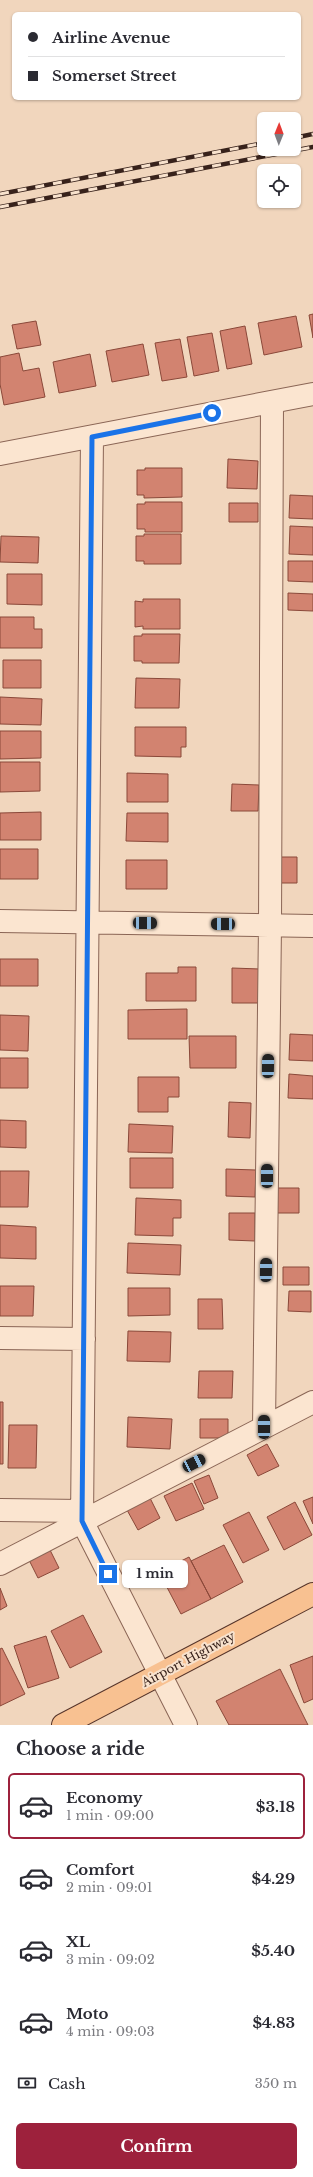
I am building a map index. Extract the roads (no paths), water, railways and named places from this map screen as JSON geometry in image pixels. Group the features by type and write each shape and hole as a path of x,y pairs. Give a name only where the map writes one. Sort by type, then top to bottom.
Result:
{"main road":[{"name":"Airport Highway","path":"64,1725 313,1594"}],"street":[{"path":"0,454 313,394"},
{"path":"264,1427 270,925 272,402"},
{"path":"92,437 82,1516 159,1674 186,1725"},
{"path":"0,921 313,926"},
{"path":"0,1338 84,1339"},
{"path":"0,1564 82,1516 313,1402"},
{"path":"0,1510 82,1516"}],"railway":[{"path":"301,137 313,134"},
{"path":"0,194 257,144"},
{"path":"0,207 313,147"}]}
